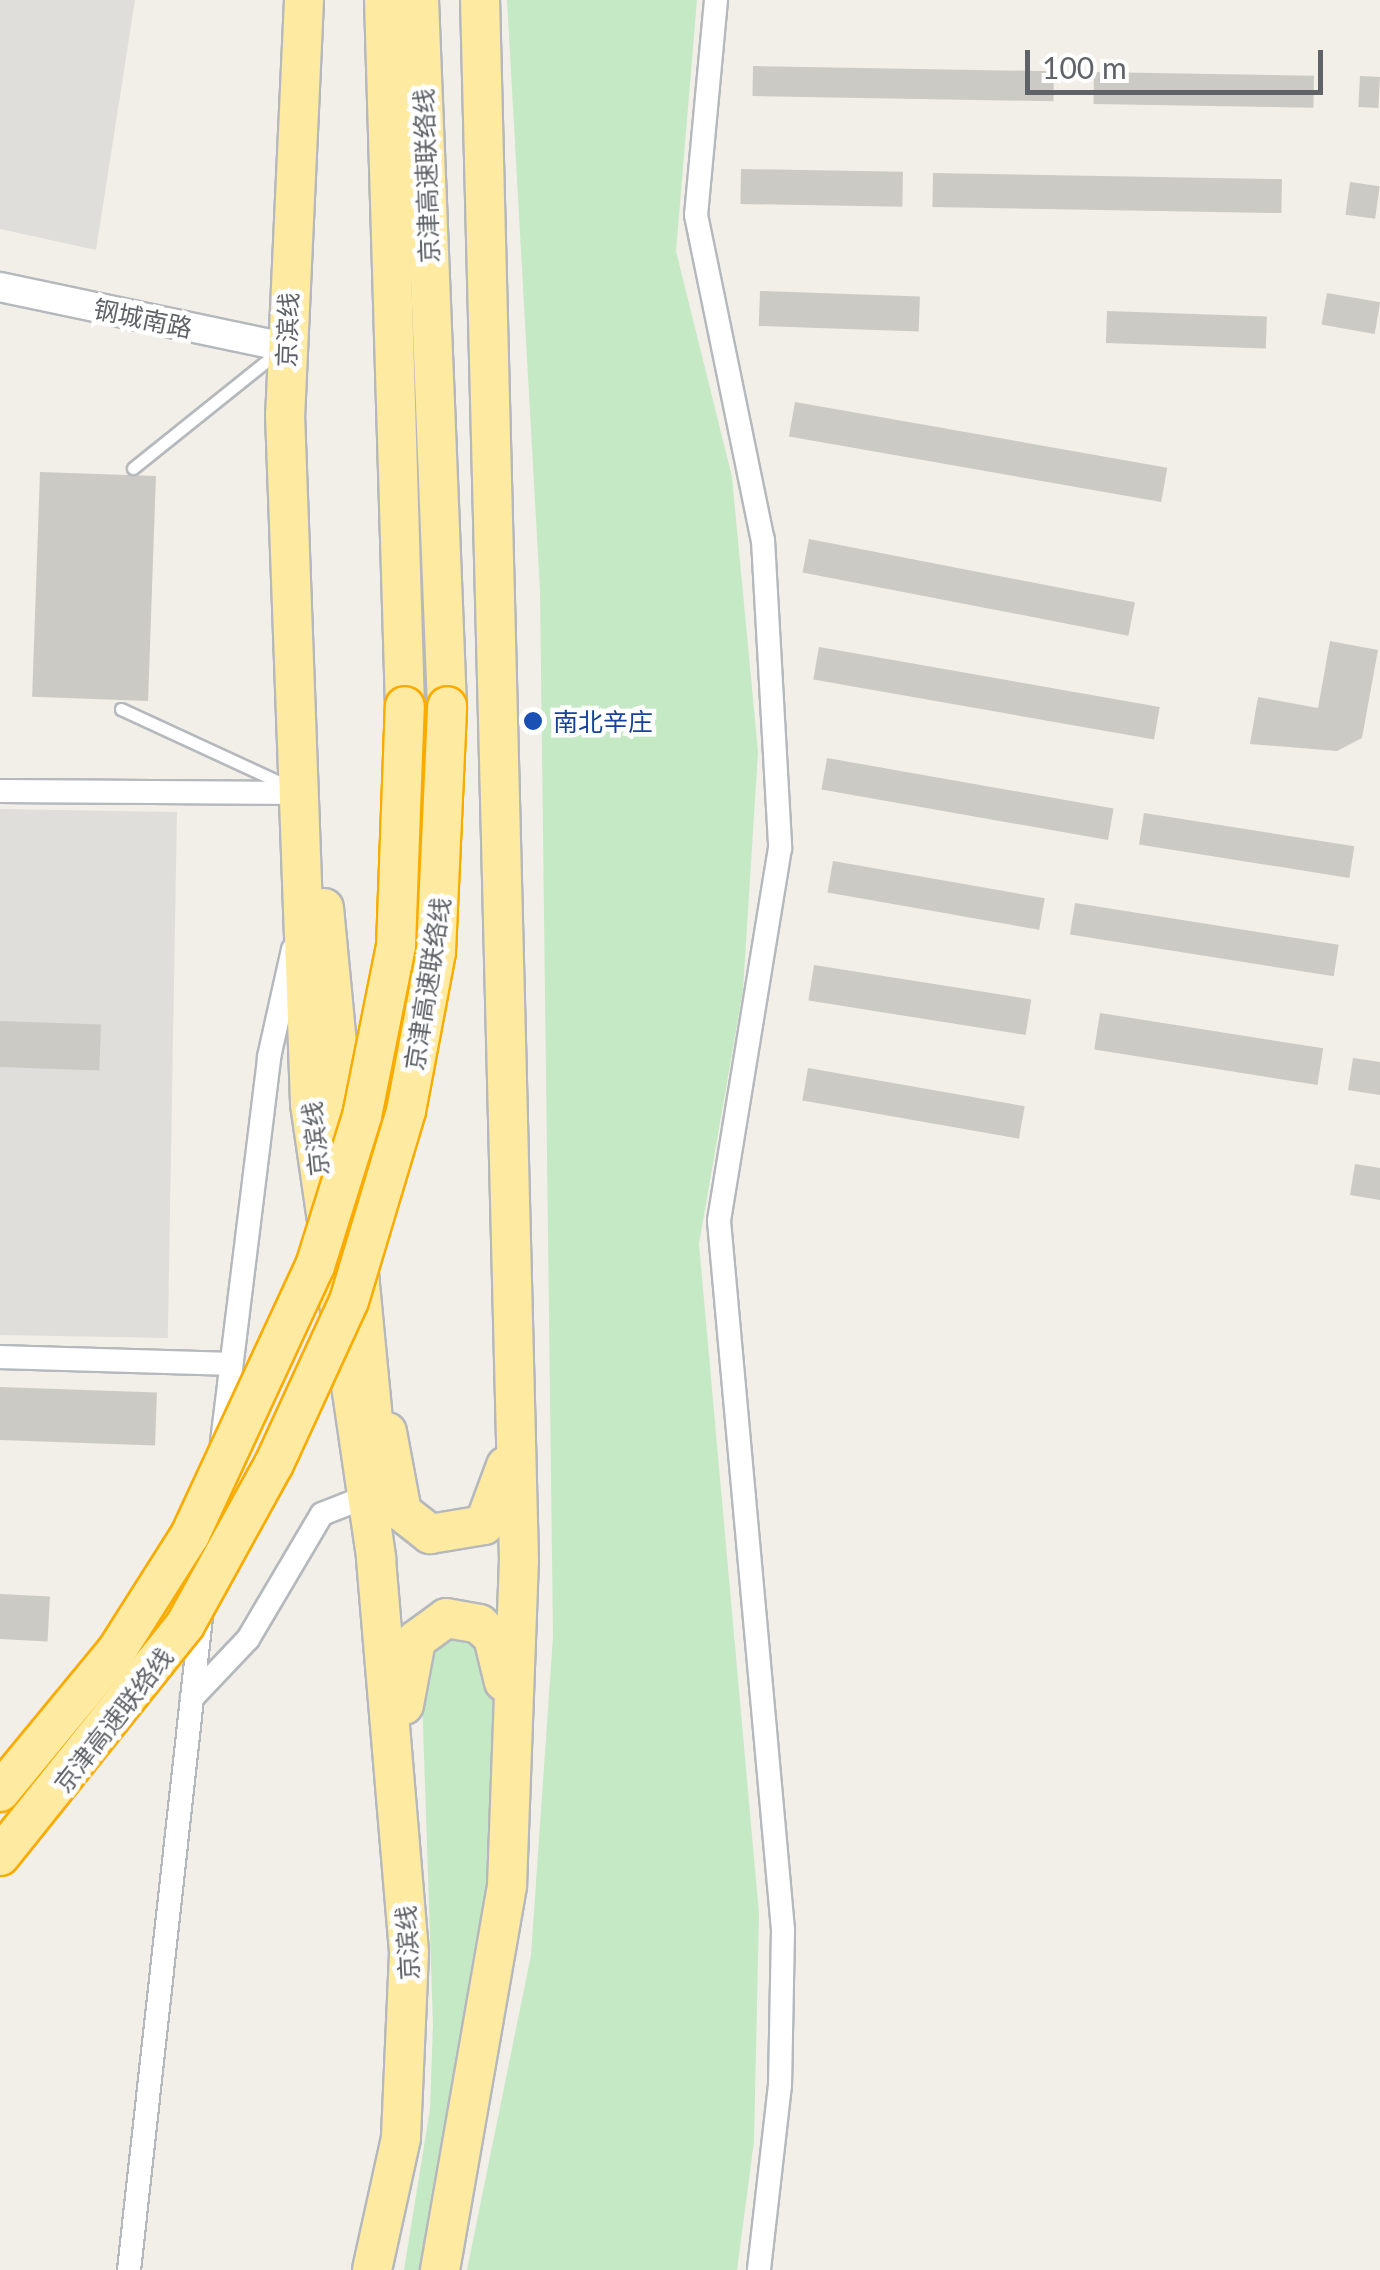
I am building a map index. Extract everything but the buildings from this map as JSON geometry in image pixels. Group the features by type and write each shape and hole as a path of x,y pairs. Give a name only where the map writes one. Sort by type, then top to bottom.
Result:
{"highway":[{"name":"京滨线","path":"304,0 285,347 310,1104 360,1498 376,1559 411,2020 387,2220 372,2270"},
{"name":"京津高速联络线","path":"0,1792 117,1650 190,1535 316,1266 362,1116 396,946 405,706 384,0"},
{"name":"京津高速联络线","path":"0,1856 185,1624 266,1481 349,1301 389,1178 428,1002 445,866 447,706 419,0"},
{"path":"440,2270 488,2027 511,1824 518,1324 480,0"},
{"path":"302,793 318,855 368,1341 376,1559"},
{"path":"368,1341 402,1512 448,1538 484,1525 502,1494 518,1324"},
{"path":"396,1792 409,1657 430,1626 464,1618 502,1654 511,1824"},
{"path":"382,2270 387,2220"}],"street":[{"path":"716,0 696,215 763,540 780,848 719,1221 783,1930 780,2085 759,2270"},
{"name":"钢城南路","path":"0,287 285,347"},
{"path":"0,791 302,793"},
{"path":"129,2270 269,1057 301,912"},
{"path":"0,1358 231,1364"},
{"path":"192,1698 248,1639 322,1514 360,1498"}],"lane":[{"path":"132,468 285,347"},
{"path":"121,710 302,793"}],"shaded area":[{"path":"0,0 135,0 96,250 0,229"},
{"path":"0,809 177,812 168,1338 0,1335"}],"green space":[{"path":"507,0 697,0 676,251 732,477 758,752 743,990 699,1244 759,1914 754,2141 737,2270 467,2270 531,1955 553,1637 540,591"},
{"path":"448,1634 477,1638 493,1672 492,1853 435,2213 419,2270 404,2270 430,2109 433,2024 421,1665"}],"place":[{"name":"南北辛庄","path":"533,721"}]}
